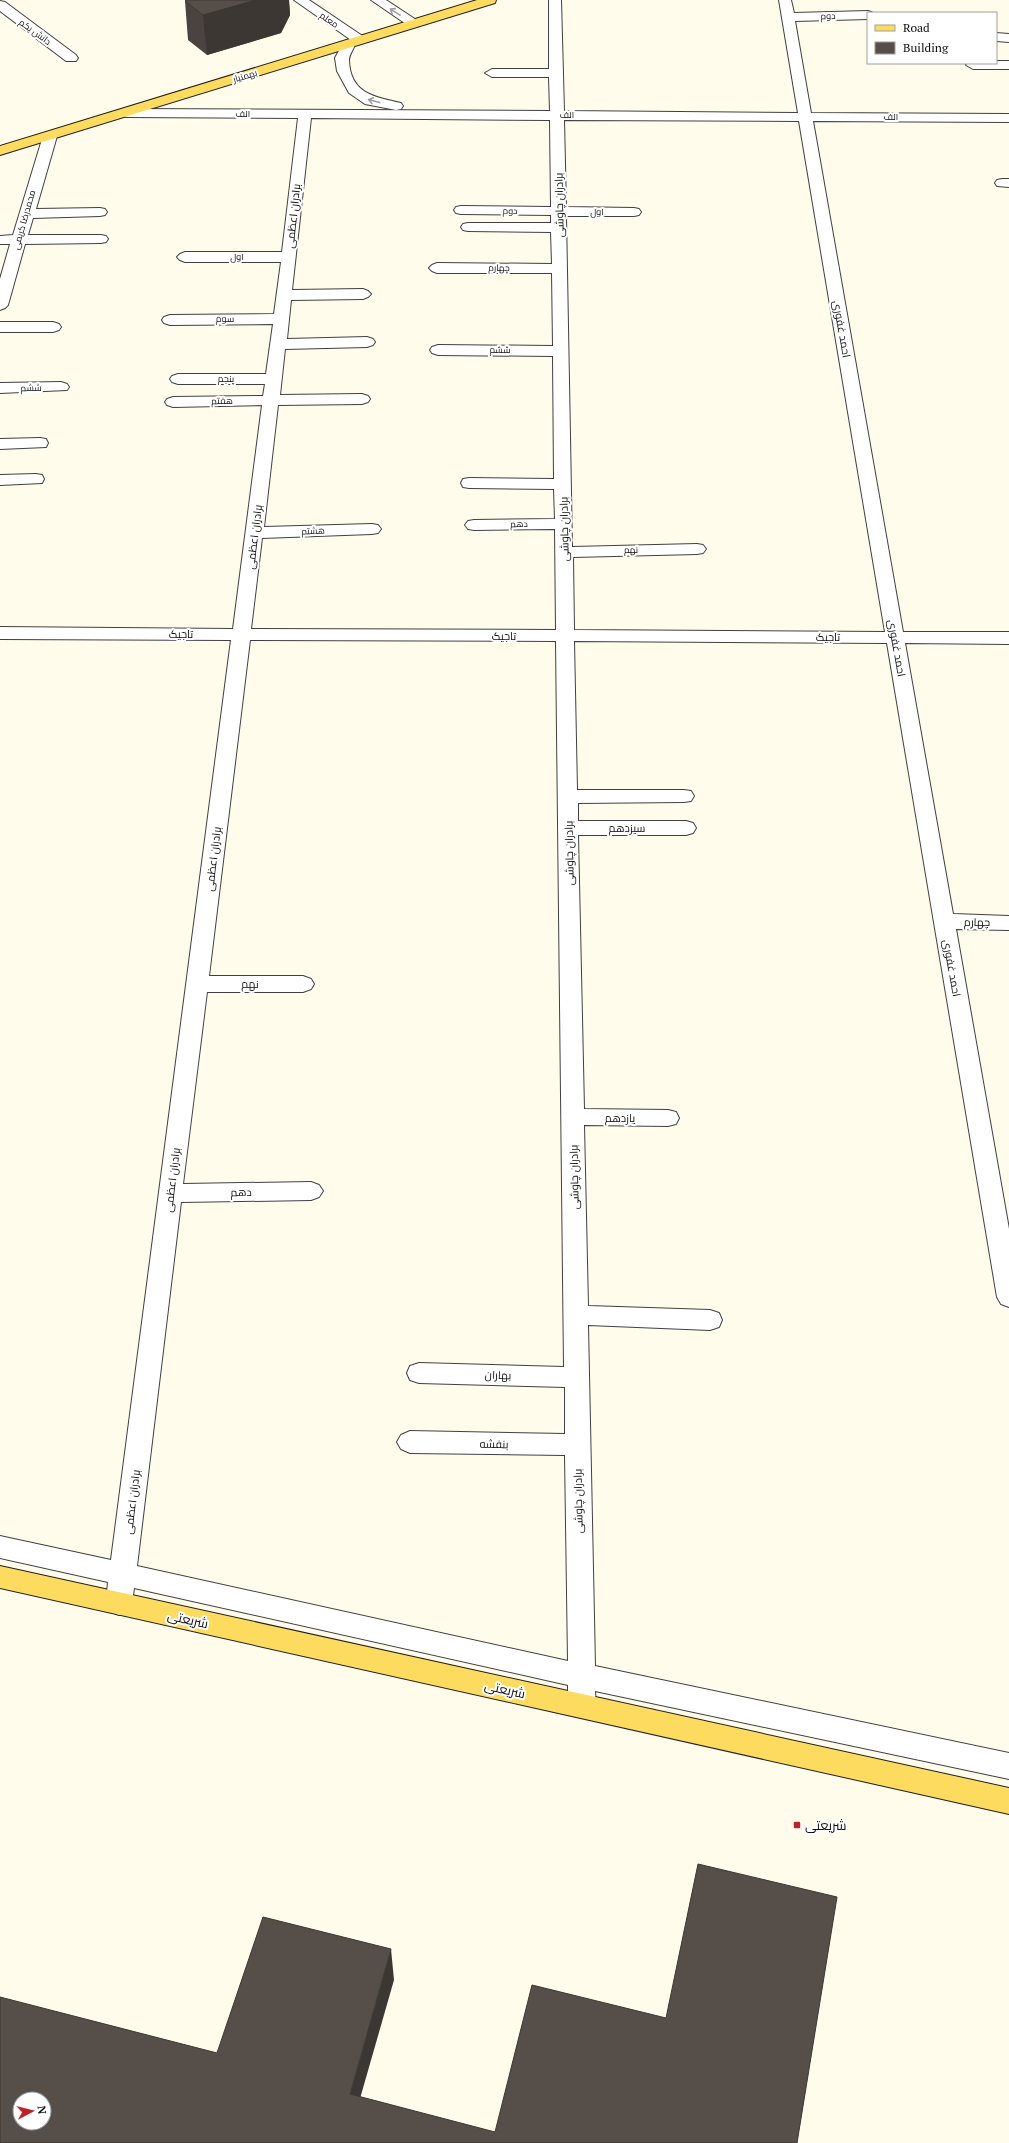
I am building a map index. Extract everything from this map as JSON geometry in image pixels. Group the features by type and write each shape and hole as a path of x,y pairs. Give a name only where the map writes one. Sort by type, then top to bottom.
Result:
{"main road":[{"name":"بهمنیار","path":"0,151 490,0"},
{"name":"شریعتی","path":"0,1577 1009,1801"}],"street":[{"name":"معلم","path":"300,0 354,42"},
{"path":"377,0 414,23"},
{"name":"برادران چاوشی","path":"555,0 582,1706"},
{"name":"دانش یکم","path":"0,6 71,58"},
{"name":"دوم","path":"786,9 867,16"},
{"name":"احمد غفوری","path":"786,9 806,116 1009,1297"},
{"path":"997,38 1009,38"},
{"path":"354,42 342,58 344,71 354,90 361,96 370,101 440,115"},
{"path":"974,65 1009,65"},
{"path":"492,73 557,73"},
{"name":"الف","path":"126,113 1009,118"},
{"name":"برادران اعظمی","path":"119,1603 289,257 305,114"},
{"name":"محمدرضا کریمی","path":"1,296 50,136"},
{"name":"دوم","path":"461,210 559,220"},
{"path":"26,214 100,212"},
{"name":"اول","path":"559,220 634,212"},
{"path":"468,227 559,220"},
{"path":"0,240 101,239"},
{"name":"اول","path":"185,257 289,257"},
{"name":"چهارم","path":"437,268 560,269"},
{"path":"284,295 363,294"},
{"name":"سوم","path":"170,320 281,319"},
{"path":"0,327 53,327"},
{"path":"278,344 367,342"},
{"name":"ششم","path":"438,350 561,351"},
{"name":"پنجم","path":"178,378 273,379"},
{"name":"ششم","path":"0,388 61,387"},
{"path":"271,401 362,399"},
{"name":"هفتم","path":"173,402 271,401"},
{"path":"0,444 40,443"},
{"path":"0,480 36,479"},
{"path":"469,483 563,484"},
{"name":"دهم","path":"474,525 564,524"},
{"name":"هشتم","path":"254,532 372,529"},
{"name":"نهم","path":"564,552 697,549"},
{"name":"تاجیک","path":"0,633 1009,638"},
{"path":"568,797 684,796"},
{"name":"سیزدهم","path":"569,828 686,828"},
{"name":"چهارم","path":"944,921 1009,923"},
{"name":"نهم","path":"197,984 303,984"},
{"name":"یازدهم","path":"573,1117 668,1118"},
{"name":"دهم","path":"171,1193 311,1191"},
{"path":"576,1315 710,1320"},
{"name":"بهاران","path":"419,1373 577,1377"},
{"name":"بنفشه","path":"410,1442 577,1445"},
{"path":"0,1547 582,1676 1009,1766"}],"building":[{"path":"256,0 203,15 185,1"},
{"path":"698,1864 837,1897 797,2143 0,2143 0,1997 217,2053 263,1917 391,1949 350,2094 495,2132 532,1985 666,2018"}],"place":[{"name":"شریعتی","path":"797,1825"}]}
